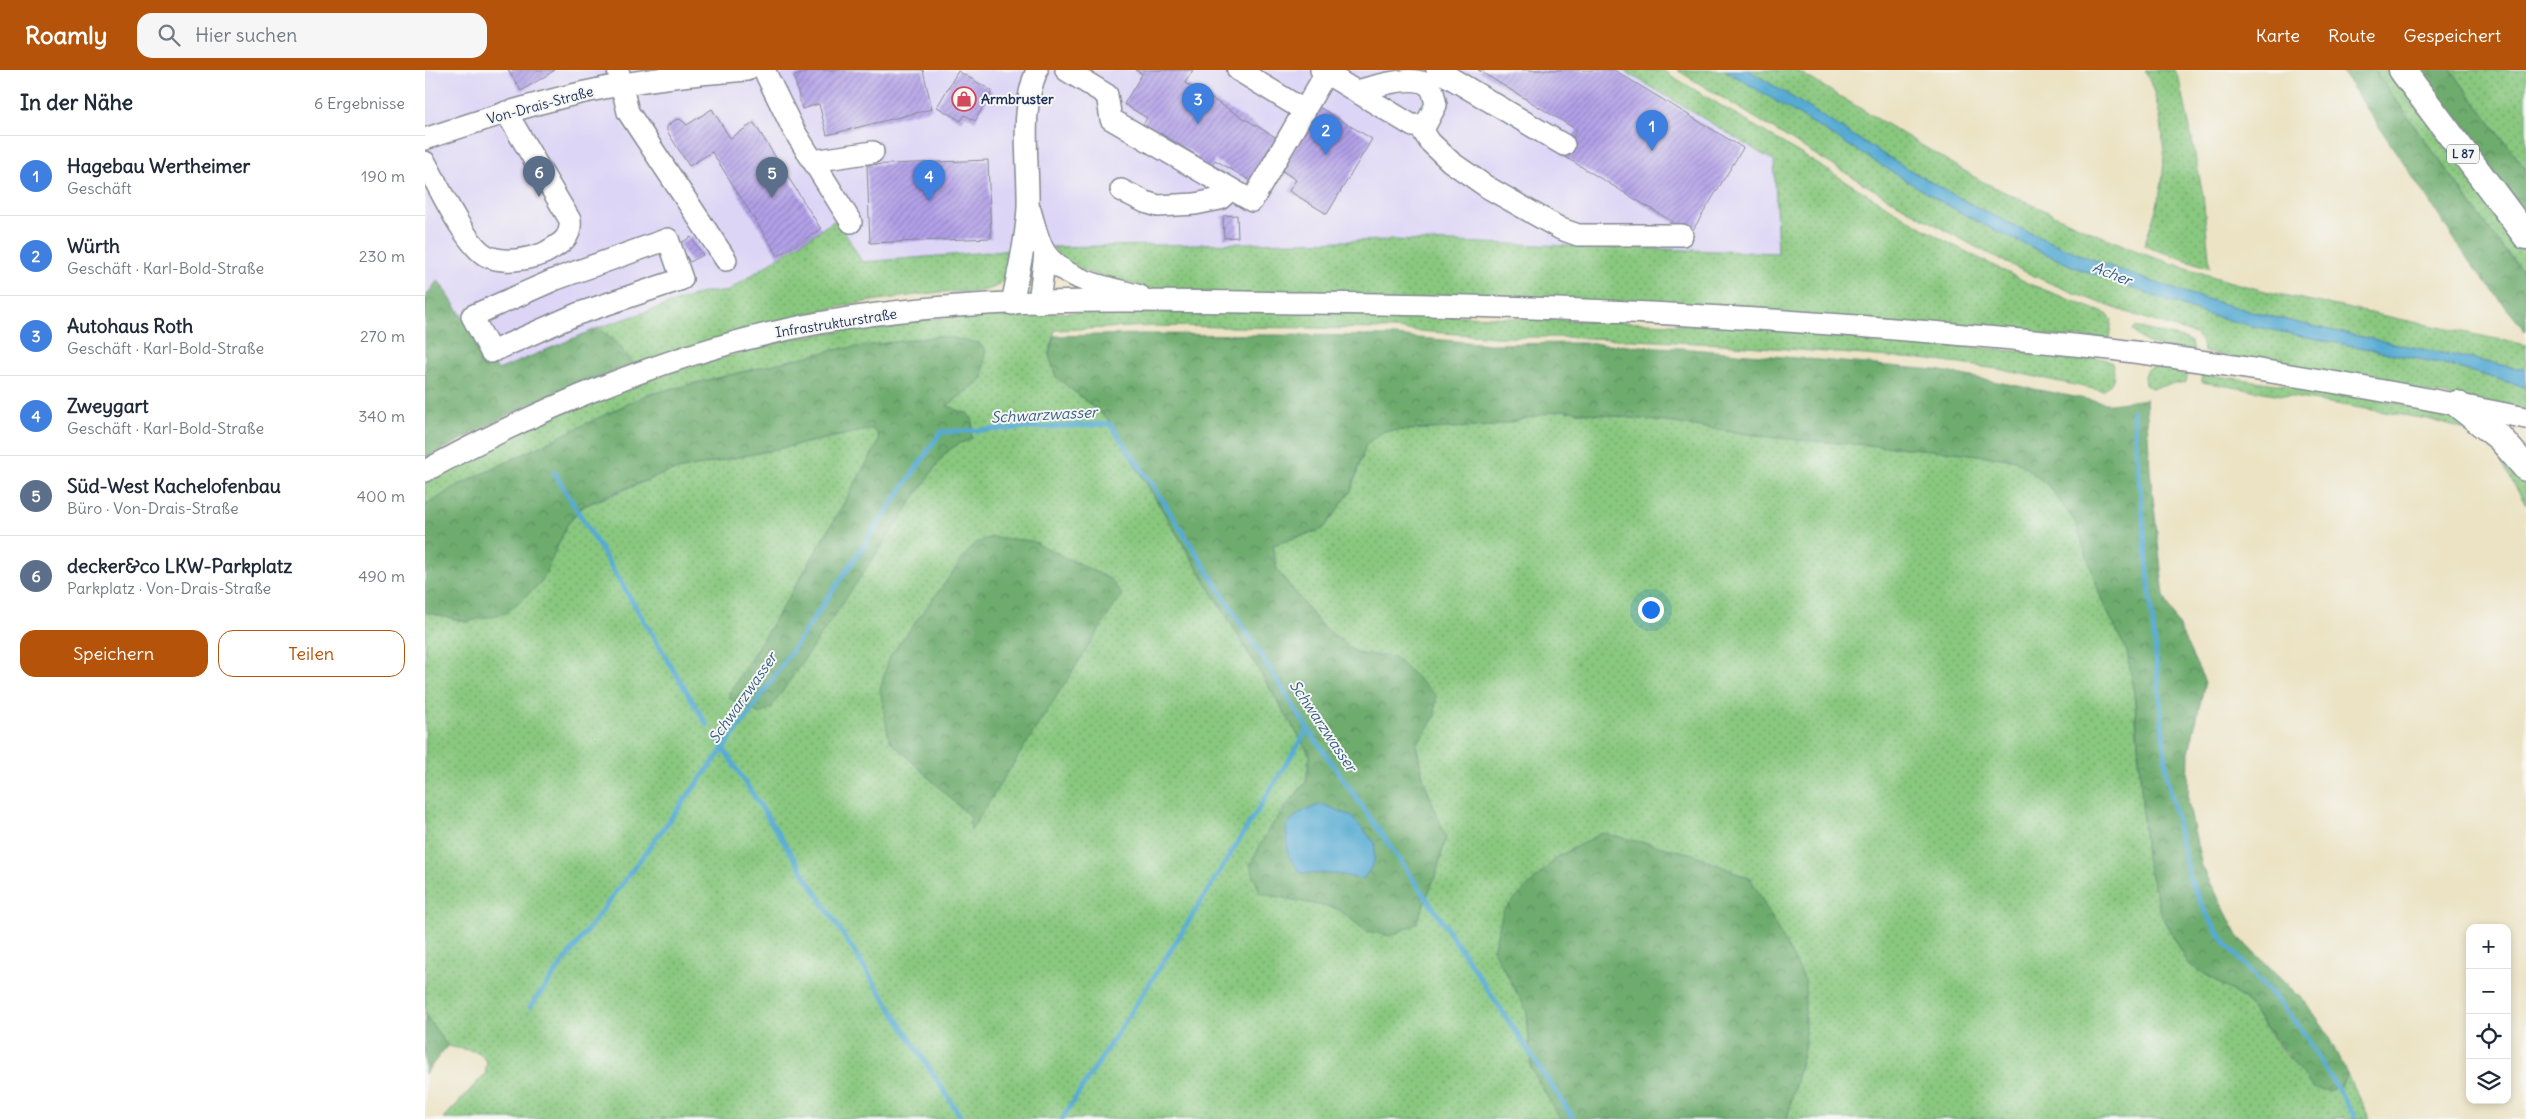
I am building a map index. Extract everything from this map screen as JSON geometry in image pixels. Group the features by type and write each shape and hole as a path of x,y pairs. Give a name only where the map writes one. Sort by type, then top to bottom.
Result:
{"main road":[{"name":"L 87","path":"2402,70 2526,236"},
{"path":"2457,404 2501,438 2526,468"}],"street":[{"name":"Von-Drais-Straße","path":"425,139 506,112 620,78 747,70"},
{"path":"764,70 793,128 851,222"},
{"path":"1012,304 1026,232 1028,205 1027,112 1031,85 1037,70"},
{"path":"1066,70 1107,95 1111,119 1252,201 1305,111 1323,72 1413,126 1426,124 1436,105 1432,89 1423,82 1411,79 1356,91"},
{"path":"1238,70 1305,111"},
{"path":"1437,70 1564,145"},
{"path":"620,78 628,112 726,260"},
{"path":"425,162 471,243 486,256 502,260 517,260 543,254 565,241 571,229 571,220 506,112"},
{"path":"1419,125 1430,142 1451,162 1487,187 1561,229 1577,235 1682,235"},
{"path":"813,161 873,152"},
{"path":"1121,190 1158,206 1195,204 1220,199 1231,189"},
{"path":"1028,205 1045,253 1039,303"},
{"path":"668,239 682,278 577,314 491,352 472,316 556,279 668,239"},
{"path":"1045,253 1072,275 1163,303"},
{"path":"543,254 556,279"},
{"name":"Infrastrukturstraße","path":"425,472 482,440 556,406 682,358 792,328 829,322 926,310 1039,303 1472,304 1800,320 2129,351 2457,404 2526,418"}],"shaded area":[{"path":"425,70 1623,70 1774,161 1779,254 1394,240 1052,247 861,262 837,219 726,292 705,292 498,370 438,280 425,297"}],"green space":[{"path":"1623,70 1662,70 1943,240 2032,285 2107,314 2112,319 2109,339 1163,292 1071,268 1052,247 1394,240 1778,253 1774,161"},
{"path":"1677,70 1725,70 1982,224 2074,267 2205,314 2252,326 2444,364 2526,387 2526,410 2204,352 2201,341 2195,334 2076,294 2029,274 1965,241 1841,170"},
{"path":"1748,70 1796,70 1983,182 2149,256 2227,281 2273,293 2526,345 2526,370 2375,340 2275,317 2176,290 2128,273 2036,235 1969,203 1896,162"},
{"path":"2145,70 2175,70 2181,84 2203,195 2210,268 2144,246 2160,194 2164,158 2159,112 2151,83"},
{"path":"2341,70 2374,70 2503,248 2526,275 2526,332 2471,264"},
{"path":"2374,70 2390,70 2526,253 2526,275 2503,248"},
{"path":"2414,70 2451,70 2526,170 2526,221"},
{"path":"2451,70 2526,70 2526,170"},
{"path":"837,219 862,262 1014,250 1011,265 1005,279 1001,283 984,291 941,292 874,301 807,314 634,364 618,345 598,328 705,292 726,292"},
{"path":"438,280 498,370 598,328 618,345 634,364 527,405 425,459 425,297"},
{"path":"1333,311 1749,327 2105,359 2112,363 2114,375 2110,385 2103,391 1998,369 1929,360 1721,344 1567,337 1495,337 1394,329 1153,326 1055,330 1049,355 1056,377 1107,418 1310,755 1306,782 1268,830 1260,893 1338,909 1366,931 1416,924 1436,874 1446,838 1424,781 1416,744 1435,717 1394,657 1358,654 1320,624 1277,570 1273,545 1323,529 1351,491 1366,444 1384,431 1494,426 1561,410 1675,423 1776,438 1947,451 2016,460 2049,486 2076,523 2102,601 2131,650 2146,858 2162,917 2189,964 2244,999 2287,1057 2341,1086 2347,1074 2370,1119 1787,1119 1805,1044 1493,949 1527,1011 1531,1068 1560,1119 443,1119 485,1074 487,1062 478,1052 447,1046 425,1014 425,612 466,622 541,583 567,525 582,507 668,472 872,429 878,434 879,442 798,582 730,692 945,453 958,444 971,439 968,414 947,406 983,378 985,350 939,336 830,351 646,395 455,487 425,506 425,481 550,417 659,376 789,339 920,319 1017,313"},
{"path":"2135,327 2187,339 2191,342 2194,350 2169,348 2152,344 2138,336 2133,330"},
{"path":"1145,334 1394,336 1491,344 1582,343 1679,348 1936,370 2111,404 2146,399 2150,470 2164,596 2205,682 2189,752 2188,802 2202,866 2238,936 2306,1003 2323,1026 2347,1074 2341,1086 2328,1091 2313,1088 2244,999 2189,964 2162,917 2146,858 2135,699 2127,652 2102,601 2076,523 2049,486 2016,460 1947,451 1775,438 1675,423 1561,410 1494,426 1384,431 1366,444 1351,491 1323,529 1273,545 1277,570 1320,624 1358,654 1394,657 1436,695 1435,717 1416,745 1424,781 1446,838 1436,874 1416,924 1390,936 1366,931 1338,909 1260,893 1250,865 1268,830 1306,782 1310,755 1107,418 1056,377 1049,355 1054,336","holes":["1375,843 1363,879 1336,874 1301,873"]},
{"path":"939,336 979,343 985,350 983,378 947,406 968,414 973,421 971,439 958,444 945,453 771,708 760,714 729,698 730,692 806,569 879,442 878,434 872,429 668,472 608,495 581,507 567,525 541,583 506,613 466,622 425,612 425,506 455,487 646,395 833,350"},
{"path":"2153,367 2188,372 2186,382 2152,388 2145,385 2144,376 2146,370"},
{"path":"2202,374 2344,393 2427,409 2453,417 2464,422 2519,472 2526,484 2526,505 2497,455 2484,442 2463,429 2427,419 2202,382"},
{"path":"991,537 1032,541 1110,579 1122,594 971,830 969,816 889,740 880,689 890,656 974,544"},
{"path":"1602,833 1693,854 1751,879 1805,980 1805,1044 1787,1119 1560,1119 1531,1068 1527,1011 1493,950 1503,911 1557,857"},
{"path":"425,1014 447,1046 425,1074"}],"water":[{"name":"Acher","path":"1725,70 1748,70 1897,162 1969,203 2036,235 2105,264 2176,290 2275,317 2375,340 2526,370 2526,387 2444,364 2252,326 2205,314 2074,267 1982,224 1940,201"},
{"path":"1322,804 1351,816 1375,843 1374,863 1363,879 1336,874 1301,873 1288,855 1286,827 1299,813"}],"building":[{"path":"508,70 555,70 521,91"},
{"path":"818,70 923,70 932,109 827,135 819,104 802,109 794,76"},
{"path":"1135,70 1193,70 1185,83 1282,141 1256,184 1215,160 1209,170 1195,161 1198,156 1160,133 1156,139 1140,130 1147,118 1124,104 1142,74"},
{"path":"1478,70 1614,70 1743,148 1691,233 1562,155 1577,130"},
{"name":"Armbruster","path":"958,71 992,91 975,121 965,115 961,121 937,107"},
{"path":"1319,107 1372,139 1327,214 1289,191 1296,180 1281,170"},
{"path":"712,109 730,138 754,123 821,229 778,256 712,152 689,166 667,131 667,126 680,119 687,125"},
{"path":"988,160 991,238 870,243 867,165"},
{"path":"1237,215 1238,237 1224,238 1223,216"},
{"path":"691,237 703,255 690,262 679,244"}],"waterway":[{"path":"2133,411 2167,776 2190,880 2209,919 2226,944 2302,1030 2356,1119"},
{"name":"Schwarzwasser","path":"530,1007 746,718 941,432 1110,424 1154,487 1308,729 1432,906 1574,1119"},
{"path":"554,472 707,725"},
{"path":"1062,1119 1164,961 1308,729"},
{"path":"716,737 962,1119"}],"place":[{"name":"Armbruster","path":"964,99"},
{"name":"Autohaus Roth","path":"1198,124"},
{"name":"Hagebau Wertheimer","path":"1652,151"},
{"name":"Würth","path":"1326,155"},
{"name":"decker&co LKW-Parkplatz","path":"539,197"},
{"name":"Süd-West Kachelofenbau","path":"772,198"},
{"name":"Zweygart","path":"929,201"}]}
